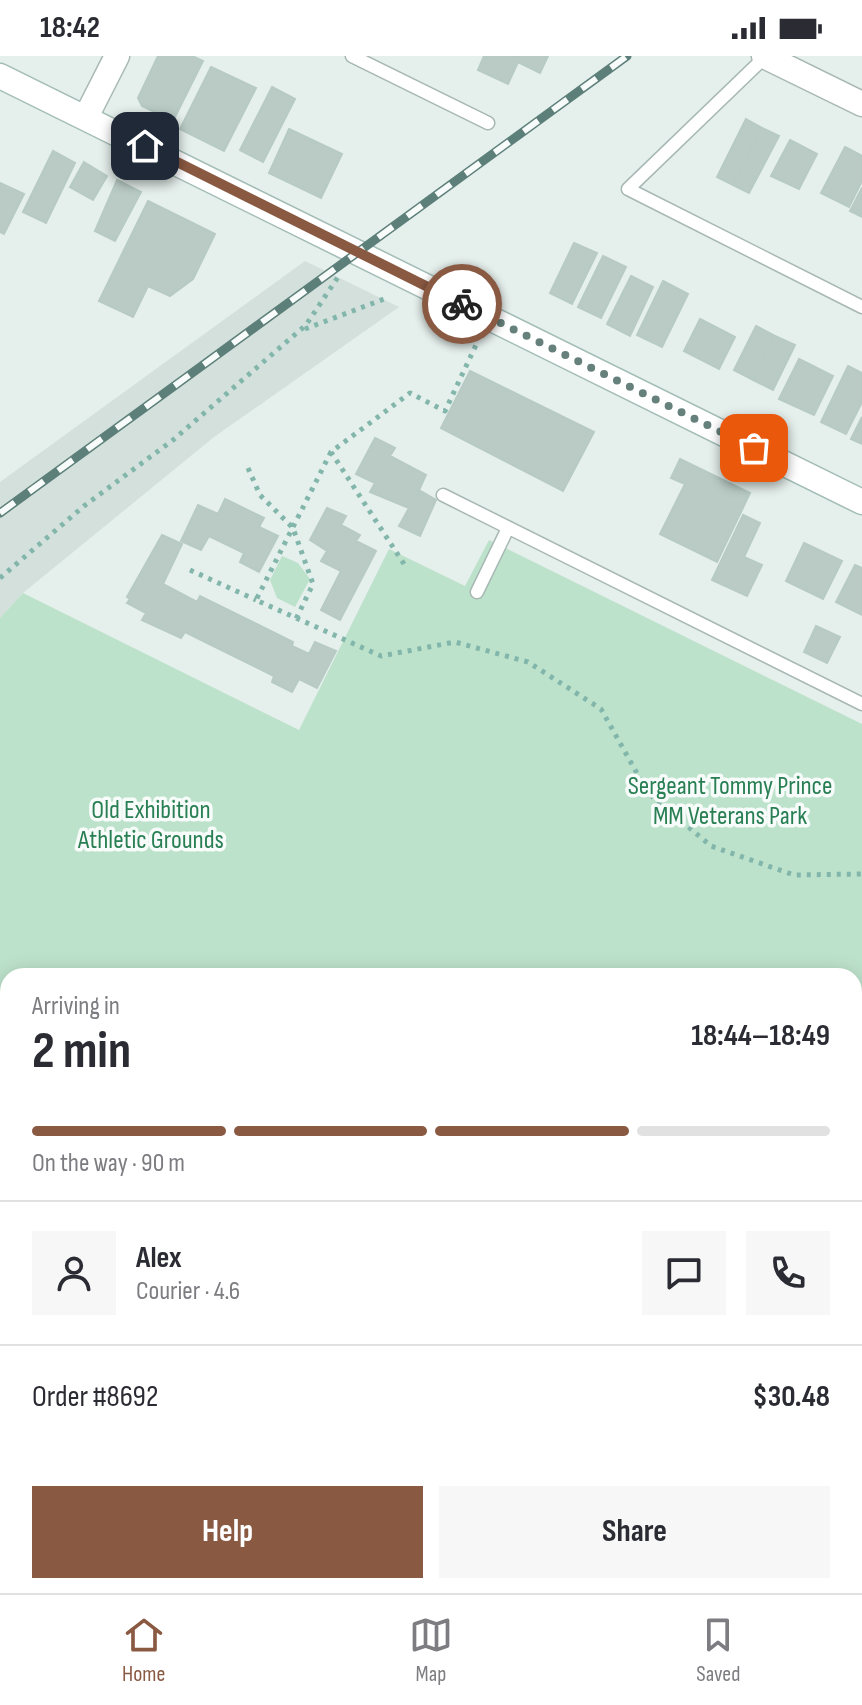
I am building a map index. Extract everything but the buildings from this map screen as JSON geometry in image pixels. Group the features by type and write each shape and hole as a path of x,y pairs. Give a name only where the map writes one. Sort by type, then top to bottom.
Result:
{"main road":[{"path":"86,117 117,56"},
{"path":"765,56 862,104"},
{"path":"0,76 862,502"}],"lane":[{"path":"352,56 488,123"},
{"path":"765,56 628,189 862,307"},
{"path":"443,495 862,704"},
{"path":"477,592 508,528"}],"path":[{"path":"0,578 84,506 173,440 300,331 338,277"},
{"path":"300,331 384,299"},
{"path":"256,600 331,452 410,393 445,411 476,345"},
{"path":"331,452 404,564"},
{"path":"248,468 260,495 293,528 313,584 296,619"},
{"path":"190,570 381,656 455,642 528,662 601,709 648,793 711,846 794,875 862,874"}],"shaded area":[{"path":"305,261 399,307 214,437 23,593 0,618 0,482"}],"green space":[{"path":"489,540 862,724 862,968 0,968 0,618 23,593 299,730 389,549 465,586"},
{"path":"282,556 298,563 310,579 295,607 277,598 270,580"}],"railway":[{"path":"0,513 627,56"}],"way so far":[{"path":"462,304 754,448"}],"route":[{"path":"145,146 462,304"}],"park label":[{"name":"Sergeant Tommy Prince MM Veterans Park","path":"730,801"},
{"name":"Old Exhibition Athletic Grounds","path":"151,825"}]}
